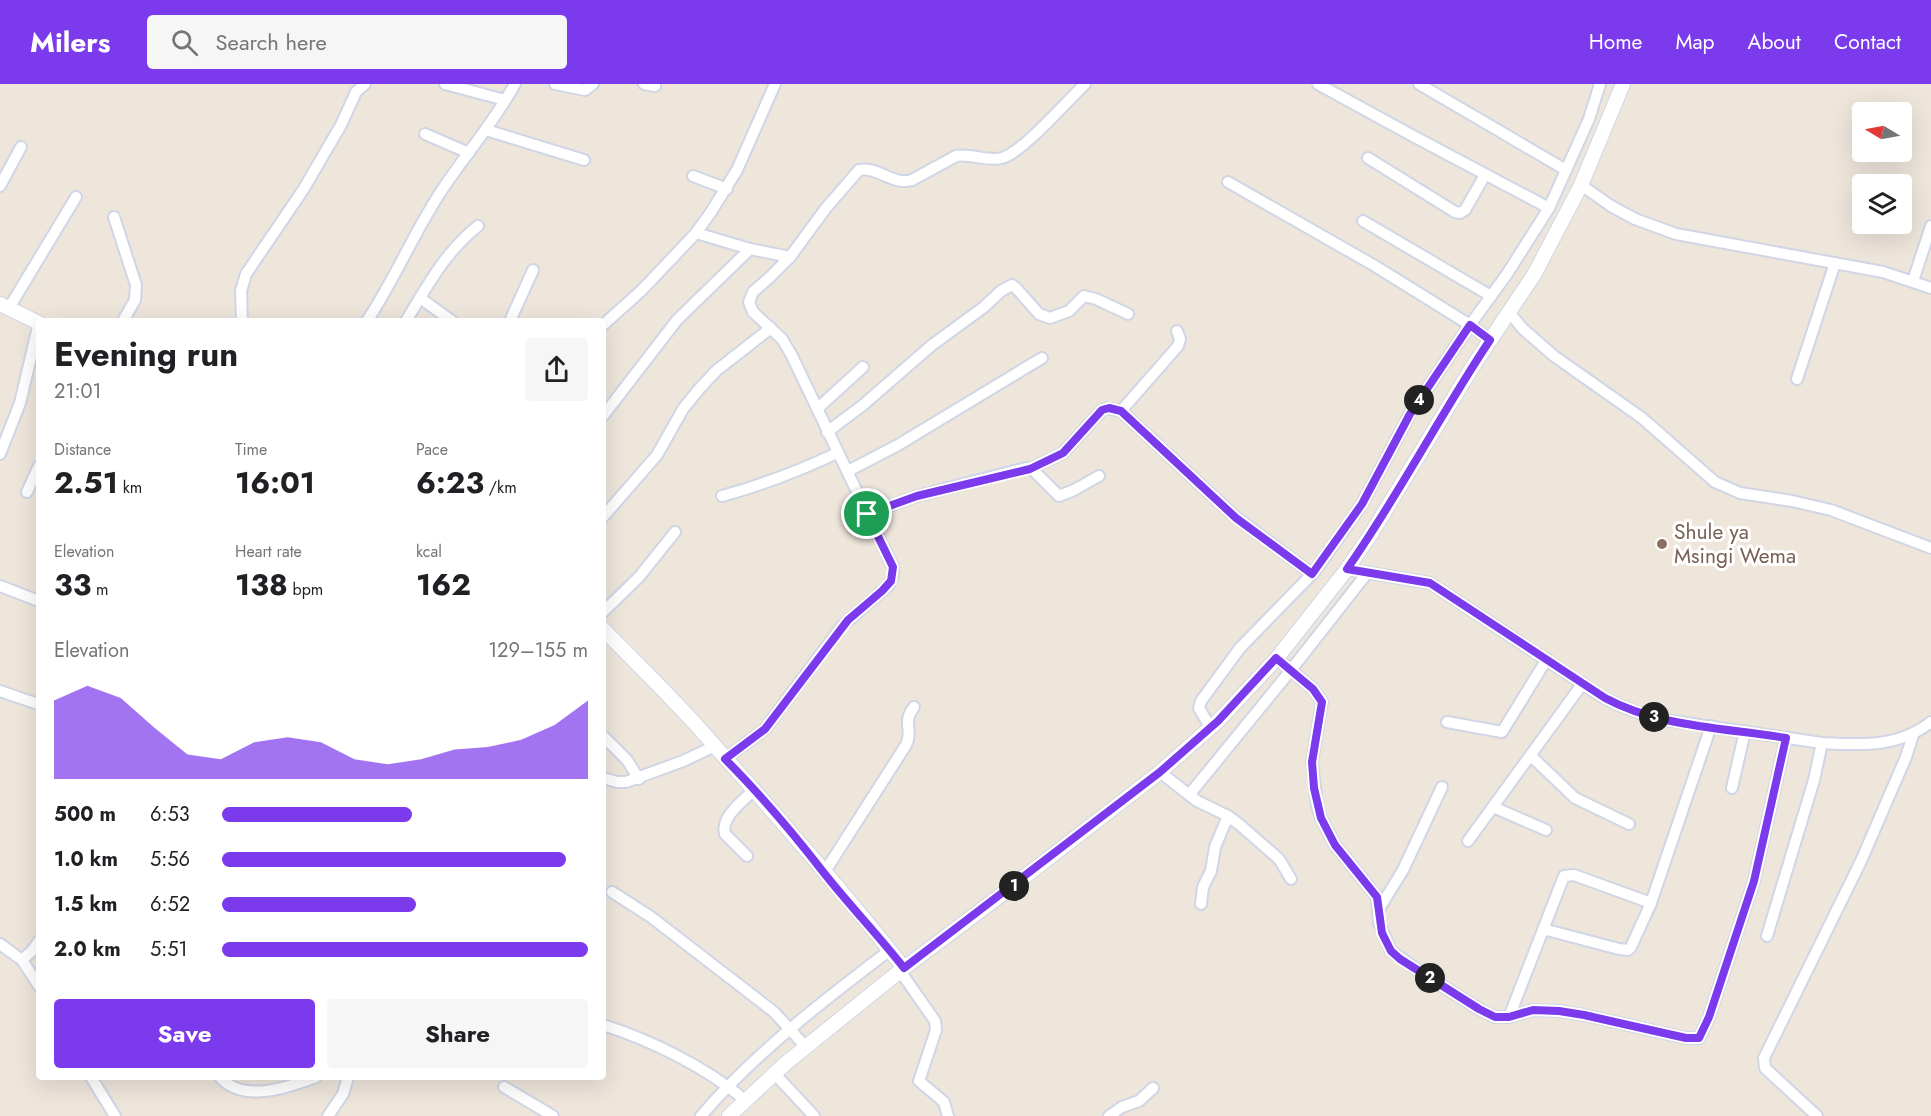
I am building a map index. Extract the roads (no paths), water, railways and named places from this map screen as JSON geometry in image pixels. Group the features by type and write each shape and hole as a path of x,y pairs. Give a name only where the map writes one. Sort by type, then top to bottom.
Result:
{"main road":[{"path":"729,1116 774,1073 902,970 1160,772 1210,727 1276,658 1347,569 1396,495 1460,387 1510,313 1558,232 1581,185 1623,84"},
{"path":"4,306 36,322"},
{"path":"606,632 755,789 890,950 902,970"}],"street":[{"path":"242,318 241,291 246,274 303,190 341,125 356,92 365,84"},
{"path":"445,84 505,100"},
{"path":"369,318 385,295 441,191 486,130 515,84"},
{"path":"555,84 585,90 593,84"},
{"path":"644,84 655,86"},
{"path":"606,322 642,290 696,233 727,189 775,84"},
{"path":"725,759 765,729 848,620 891,581 893,567 791,354 782,339 753,312 749,298 790,257 826,208 859,170 868,169 905,182 956,156 1001,159 1021,148 1085,84"},
{"path":"1318,84 1485,176 1549,208"},
{"path":"1419,84 1566,170"},
{"path":"1210,727 1199,708 1201,701 1240,648 1312,574 1362,504 1410,414 1535,232 1549,208 1589,119 1600,84"},
{"path":"486,130 584,160"},
{"path":"425,134 469,153"},
{"path":"0,186 21,147"},
{"path":"1368,158 1460,213 1465,210 1485,176"},
{"path":"693,176 727,189"},
{"path":"1228,182 1375,266 1490,340"},
{"path":"1581,185 1635,219 1676,234 1883,273 1931,288"},
{"path":"4,306 76,197"},
{"path":"114,217 136,285 135,300 125,318"},
{"path":"1364,221 1491,296"},
{"path":"408,318 444,259 464,237 478,226"},
{"path":"1913,281 1931,226"},
{"path":"696,233 750,249 790,257"},
{"path":"606,412 677,320 750,249"},
{"path":"1797,379 1834,263"},
{"path":"511,318 533,270"},
{"path":"827,432 863,405 932,345 1012,285 1039,314 1050,318 1069,312 1084,296 1128,314"},
{"path":"420,298 448,318"},
{"path":"1510,313 1522,328 1554,356 1642,418 1715,482 1740,493 1831,510 1931,548"},
{"path":"606,514 657,455 683,410 700,388 717,370 771,328"},
{"path":"1121,411 1178,346 1180,339 1177,331"},
{"path":"0,454 18,410 36,335"},
{"path":"848,471 898,446 1042,358"},
{"path":"817,409 863,367"},
{"path":"867,514 917,496 1030,469 1063,453 1106,408 1121,411 1236,518 1312,574"},
{"path":"722,496 763,484 837,453"},
{"path":"1030,469 1059,496 1099,476"},
{"path":"27,492 36,472"},
{"path":"606,609 633,583 675,532"},
{"path":"1347,569 1430,583 1605,698 1633,712 1665,720 1822,743 1868,744 1912,735 1931,722"},
{"path":"1189,795 1368,572"},
{"path":"0,586 36,601"},
{"path":"1276,658 1319,695 1322,702 1312,762 1314,788 1321,818 1335,845 1377,897 1379,923 1391,951 1400,959 1488,1014 1509,1017 1533,1010 1559,1011 1686,1038 1699,1038 1709,1017 1754,881 1786,738"},
{"path":"1447,722 1502,732 1547,659"},
{"path":"1468,841 1583,683"},
{"path":"0,691 36,703"},
{"path":"824,873 906,746 909,737 907,717 914,707"},
{"path":"1543,929 1628,950 1651,903 1711,726"},
{"path":"1732,788 1746,731"},
{"path":"1817,1116 1765,1068 1764,1058 1861,861 1906,757 1912,735"},
{"path":"606,738 627,760 639,778"},
{"path":"1767,936 1814,780 1822,743"},
{"path":"606,779 626,783 716,746"},
{"path":"1531,756 1575,798 1629,824"},
{"path":"1160,772 1189,795 1228,816 1279,859 1291,879"},
{"path":"1379,909 1403,870 1442,788"},
{"path":"747,856 723,831 726,821 755,789"},
{"path":"1493,807 1546,830"},
{"path":"1201,904 1203,887 1211,871 1215,847 1228,816"},
{"path":"1509,1017 1561,880 1567,874 1651,903"},
{"path":"612,892 677,937 774,1012 806,1047"},
{"path":"0,944 22,960 36,981"},
{"path":"22,960 36,945"},
{"path":"701,1116 728,1085 790,1028 890,950"},
{"path":"902,970 935,1021 936,1030 919,1081 944,1102 948,1116"},
{"path":"606,1026 675,1056 728,1085 745,1100"},
{"path":"774,1073 814,1116"},
{"path":"94,1080 115,1116"},
{"path":"223,1080 238,1088 260,1092 293,1086 308,1080"},
{"path":"328,1116 342,1094 347,1080"},
{"path":"504,1087 553,1116"},
{"path":"1109,1116 1122,1107 1139,1101 1153,1088"}],"place":[{"name":"Shule ya Msingi Wema","path":"1662,544"}]}
